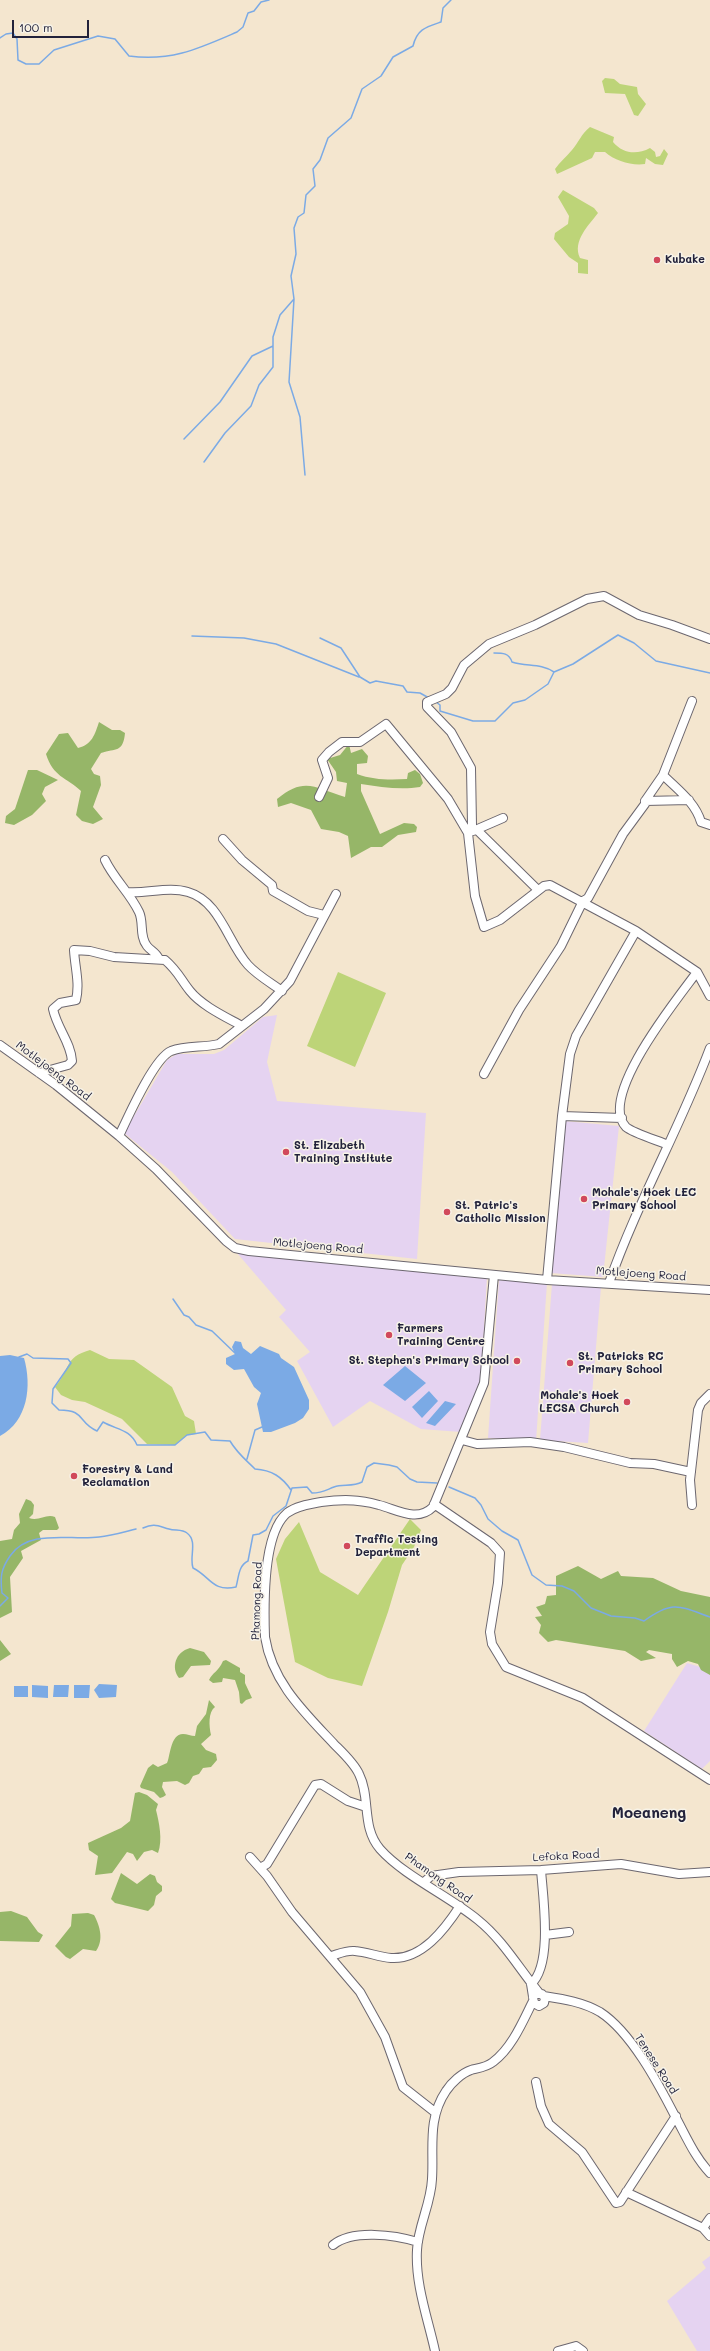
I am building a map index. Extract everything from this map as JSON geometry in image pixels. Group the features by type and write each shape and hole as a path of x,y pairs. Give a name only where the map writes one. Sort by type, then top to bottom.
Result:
{"street":[{"path":"468,833 472,825 471,768 458,743 427,707 427,702 446,694 452,688 464,665 476,653 502,638 535,626 587,599 604,596 639,615 710,639"},
{"path":"484,1074 519,1010 561,946 583,901 588,898 603,868 645,804 645,800 663,775 692,701"},
{"path":"320,797 328,778 322,760 329,752 342,742 360,742 386,724 448,799 468,833 475,896 484,927 500,920 538,890 550,885 583,901 636,931 697,972 710,996"},
{"path":"663,775 689,800 698,811 701,822 710,825"},
{"path":"645,800 689,800"},
{"path":"468,833 503,818"},
{"path":"477,830 538,890"},
{"path":"223,839 242,860 272,885 273,891 308,912 324,915"},
{"path":"106,860 114,877 127,892 140,914 140,927 147,946 156,953 159,959"},
{"path":"127,892 184,891 202,899 221,921 239,954 249,966 282,991"},
{"path":"119,1136 158,1061 169,1052 182,1048 208,1047 219,1044 264,1009 282,991 301,964 324,915 336,894"},
{"path":"547,1280 562,1116 570,1054 576,1036 636,931"},
{"path":"39,1074 68,1065 72,1061 70,1048 62,1035 53,1010 60,1003 76,1000 79,986 76,975 74,950 90,951 114,957 165,960 183,978 190,991 201,1001 242,1026"},
{"path":"668,1145 627,1127 622,1118 620,1101 625,1085 639,1053 697,972"},
{"name":"Motlejoeng Road","path":"0,1045 119,1136 156,1169 214,1230 235,1248 249,1251 547,1280 710,1290"},
{"path":"609,1283 622,1245 668,1145 710,1048"},
{"path":"562,1116 622,1118"},
{"path":"494,1275 484,1383 462,1440 434,1504 491,1543 500,1553 498,1582 490,1632 492,1644 506,1667 583,1698 710,1780"},
{"path":"692,1505 691,1472 698,1410 701,1402 710,1394"},
{"path":"462,1440 477,1444 530,1442 564,1447 630,1463 654,1464 691,1472"},
{"name":"Phamong Road","path":"434,1504 429,1510 419,1514 398,1513 380,1505 352,1499 313,1503 287,1513 272,1536 267,1582 265,1624 266,1643 270,1661 279,1679 291,1697 356,1768 362,1783 369,1828 380,1849 424,1882 460,1906 489,1929 531,1984 539,2000"},
{"path":"260,1868 267,1864 273,1856 315,1785 321,1784 348,1801 366,1807"},
{"path":"250,1857 260,1868 292,1912 368,2003 385,2037 403,2087 436,2113"},
{"name":"Lefoka Road","path":"424,1882 431,1876 447,1873 541,1870 621,1864 679,1874 710,1872"},
{"path":"531,1984 538,1974 545,1935 546,1919 541,1870"},
{"path":"330,1956 354,1951 391,1958 409,1955 421,1950 439,1933 460,1906"},
{"path":"545,1935 569,1932"},
{"name":"Tenese Road","path":"539,2000 555,1999 588,2006 612,2022 638,2055 676,2116 686,2139 710,2173"},
{"path":"435,2351 418,2270 418,2242 432,2187 433,2161 431,2138 436,2113 446,2091 454,2082 469,2071 495,2061 539,2000"},
{"path":"536,2082 541,2106 549,2124 582,2152 616,2203 620,2202 676,2116"},
{"path":"626,2192 703,2228 710,2236"},
{"path":"703,2228 710,2218"},
{"path":"333,2245 340,2240 369,2235 400,2236 418,2242"},
{"path":"558,2351 576,2346 583,2351"}],"shaded area":[{"name":"St. Elizabeth Training Institute","path":"277,1015 267,1062 277,1101 426,1113 417,1259 235,1239 172,1172 124,1133 167,1060 177,1054 214,1054 224,1050 263,1017"},
{"name":"Mohale's Hoek LEC Primary School","path":"564,1121 619,1126 603,1277 551,1273"},
{"name":"Farmers Training Centre","path":"237,1253 487,1277 481,1379 461,1432 421,1429 370,1401 333,1427 297,1361 310,1352 279,1317 286,1310"},
{"name":"St. Stephen's Primary School","path":"499,1280 547,1283 536,1441 488,1438"},
{"name":"St. Patricks RC Primary School","path":"552,1284 601,1287 588,1443 540,1440"},
{"path":"687,1663 710,1670 710,1761 702,1769 644,1731"},
{"path":"710,2256 710,2351 697,2351 667,2301 706,2268 702,2262"}],"green space":[{"path":"605,78 614,79 620,84 637,87 638,94 646,104 638,116 634,115 625,94 605,93 602,81"},
{"path":"590,127 614,137 613,142 621,149 626,151 640,152 650,148 655,152 656,157 660,156 664,149 668,154 663,165 655,164 646,158 645,164 629,163 619,160 605,152 595,152 592,158 557,174 555,169 572,150 584,132"},
{"path":"563,190 594,208 598,213 586,228 578,245 580,258 588,260 588,274 578,273 578,263 569,257 554,239 555,233 568,224 569,216 558,197"},
{"path":"99,722 112,730 120,730 125,733 123,744 118,749 101,753 91,769 94,774 100,776 101,785 93,807 103,819 93,824 82,821 76,815 81,791 60,776 52,768 46,754 59,734 68,733 78,748 83,747 90,742"},
{"path":"349,744 351,753 362,749 368,756 367,763 357,764 357,774 382,779 407,779 408,773 415,770 420,774 423,783 420,787 405,788 361,784 361,791 380,834 404,823 414,824 417,827 416,832 398,835 382,847 371,847 351,858 348,836 339,832 321,829 311,810 291,803 278,807 277,799 295,788 303,786 318,788 345,797 347,783 337,781 336,772 327,759 340,755"},
{"path":"28,770 37,770 58,780 45,787 42,794 46,801 32,815 14,825 5,823 6,816 15,809"},
{"path":"338,972 386,993 355,1067 307,1046"},
{"path":"90,1350 109,1359 134,1360 172,1387 185,1416 194,1421 196,1434 187,1435 175,1445 147,1444 122,1419 85,1402 72,1400 61,1395 55,1387 60,1381 71,1360 76,1356"},
{"path":"26,1499 31,1501 34,1505 33,1514 29,1518 36,1519 49,1516 55,1517 59,1528 57,1530 43,1530 39,1533 41,1540 21,1551 23,1558 10,1577 12,1612 0,1618 0,1541 12,1539 14,1530 20,1523 19,1514"},
{"path":"410,1519 421,1530 414,1547 402,1565 388,1612 362,1686 328,1678 295,1662 276,1559 285,1539 299,1522 320,1572 358,1595"},
{"path":"578,1566 601,1579 618,1571 621,1576 653,1578 681,1591 710,1597 710,1675 701,1670 698,1664 688,1661 677,1667 672,1659 672,1654 649,1650 646,1652 656,1658 641,1661 625,1651 556,1640 548,1642 539,1633 541,1625 535,1617 542,1616 536,1607 545,1604 547,1596 556,1595 556,1576"},
{"path":"0,1640 11,1654 0,1661"},
{"path":"190,1648 204,1652 211,1661 210,1665 191,1666 183,1677 179,1678 175,1670 176,1661 181,1653"},
{"path":"226,1660 240,1668 240,1672 245,1675 245,1683 252,1698 246,1700 242,1704 240,1703 239,1692 235,1680 223,1678 222,1682 213,1683 209,1680 223,1661"},
{"path":"209,1700 215,1707 210,1716 211,1735 201,1744 206,1750 216,1754 217,1760 211,1767 203,1768 199,1774 193,1776 189,1783 185,1785 177,1781 163,1782 162,1787 166,1795 163,1797 160,1798 154,1792 141,1788 140,1786 148,1768 153,1764 158,1767 167,1763 175,1738 183,1734 195,1736 197,1726 206,1714"},
{"path":"139,1792 147,1795 158,1804 156,1810 160,1842 158,1853 152,1850 144,1852 137,1861 133,1854 127,1852 112,1873 95,1875 98,1856 89,1850 88,1843 121,1828 130,1821 135,1793"},
{"path":"121,1873 137,1884 150,1874 155,1876 157,1882 162,1886 162,1891 156,1896 154,1905 148,1911 115,1903 111,1899"},
{"path":"11,1911 27,1917 38,1932 43,1935 39,1942 0,1941 0,1912"},
{"path":"88,1913 94,1915 98,1924 100,1942 96,1951 83,1949 70,1959 55,1946 71,1926 72,1914"}],"water":[{"path":"235,1341 241,1342 243,1348 251,1354 260,1346 279,1354 281,1358 294,1367 309,1400 309,1409 303,1418 295,1423 271,1432 263,1432 257,1404 261,1393 254,1387 244,1369 234,1370 226,1364 226,1358 235,1354 232,1347"},
{"path":"10,1355 24,1358 28,1380 26,1402 17,1421 0,1436 0,1356"},
{"path":"405,1366 426,1383 405,1401 383,1385"},
{"path":"429,1391 438,1401 422,1418 412,1407"},
{"path":"445,1401 456,1404 435,1426 426,1423"},
{"path":"99,1684 117,1685 116,1697 99,1698 94,1690"},
{"path":"32,1685 48,1686 48,1698 32,1697"},
{"path":"54,1685 69,1685 68,1697 53,1697"},
{"path":"74,1685 90,1685 89,1698 74,1698"},
{"path":"14,1686 28,1686 28,1697 14,1697"}],"waterway":[{"path":"0,38 6,34 13,33 17,39 18,60 26,64 39,64 54,50 98,36 115,39 129,56 158,57 198,48 237,32 243,27 248,13 254,11 261,2 269,0"},
{"path":"204,462 225,433 251,406 259,385 273,367 273,337 280,315 294,299 291,276 296,254 294,228 298,217 304,213 306,195 315,186 313,169 320,160 328,138 351,118 362,89 381,76 393,57 413,46 420,32 431,25 441,22 443,8 451,0"},
{"path":"294,299 289,382 300,417 305,475"},
{"path":"184,439 220,402 252,356 273,346"},
{"path":"436,702 440,705 440,711 473,721 495,721 513,703 525,700 548,684 554,672 573,664 618,635 634,643 656,661 710,673"},
{"path":"192,636 244,638 276,644 359,677"},
{"path":"320,638 341,648 360,677 370,683 376,681 403,686 407,692 420,693 429,698"},
{"path":"494,653 505,654 512,662 544,667 554,672"},
{"path":"173,1299 184,1315 189,1317 196,1325 212,1331 237,1355"},
{"path":"19,1357 27,1354 33,1358 68,1359 71,1363 53,1389 52,1403 59,1410 78,1414 86,1424 97,1431 103,1422 123,1430 131,1436 137,1445 175,1445 187,1435 205,1432 211,1440 230,1441 239,1453 255,1469 267,1471 276,1475 284,1481 291,1490"},
{"path":"247,1459 255,1430 262,1427"},
{"path":"143,1528 156,1526 187,1533 190,1536 193,1545 193,1568 217,1586 228,1588 236,1587 239,1572 242,1566 248,1561 253,1535 259,1534 266,1530 273,1516 286,1506 292,1488 307,1487 312,1493 315,1493 337,1486 359,1484 362,1482 367,1467 374,1463 397,1467 410,1479 417,1482 437,1483"},
{"path":"449,1487 475,1498 481,1505 488,1519 502,1531 518,1540 532,1575 546,1585 562,1586 574,1591 591,1608 611,1616 635,1618 644,1621 662,1610 676,1607 691,1610 710,1617"},
{"path":"0,1606 8,1598 2,1593 1,1578 3,1569 10,1556 18,1547 39,1539 99,1537 136,1529"}],"place":[{"name":"Kubake","path":"657,260"},
{"name":"St. Elizabeth Training Institute","path":"286,1152"},
{"name":"Mohale's Hoek LEC Primary School","path":"584,1199"},
{"name":"St. Patric's Catholic Mission","path":"447,1212"},
{"name":"Farmers Training Centre","path":"389,1335"},
{"name":"St. Stephen's Primary School","path":"517,1361"},
{"name":"St. Patricks RC Primary School","path":"570,1363"},
{"name":"Mohale's Hoek LECSA Church","path":"627,1402"},
{"name":"Forestry & Land Reclamation","path":"74,1476"},
{"name":"Traffic Testing Department","path":"347,1546"}],"district":[{"name":"Moeaneng","path":"649,1813"}]}
